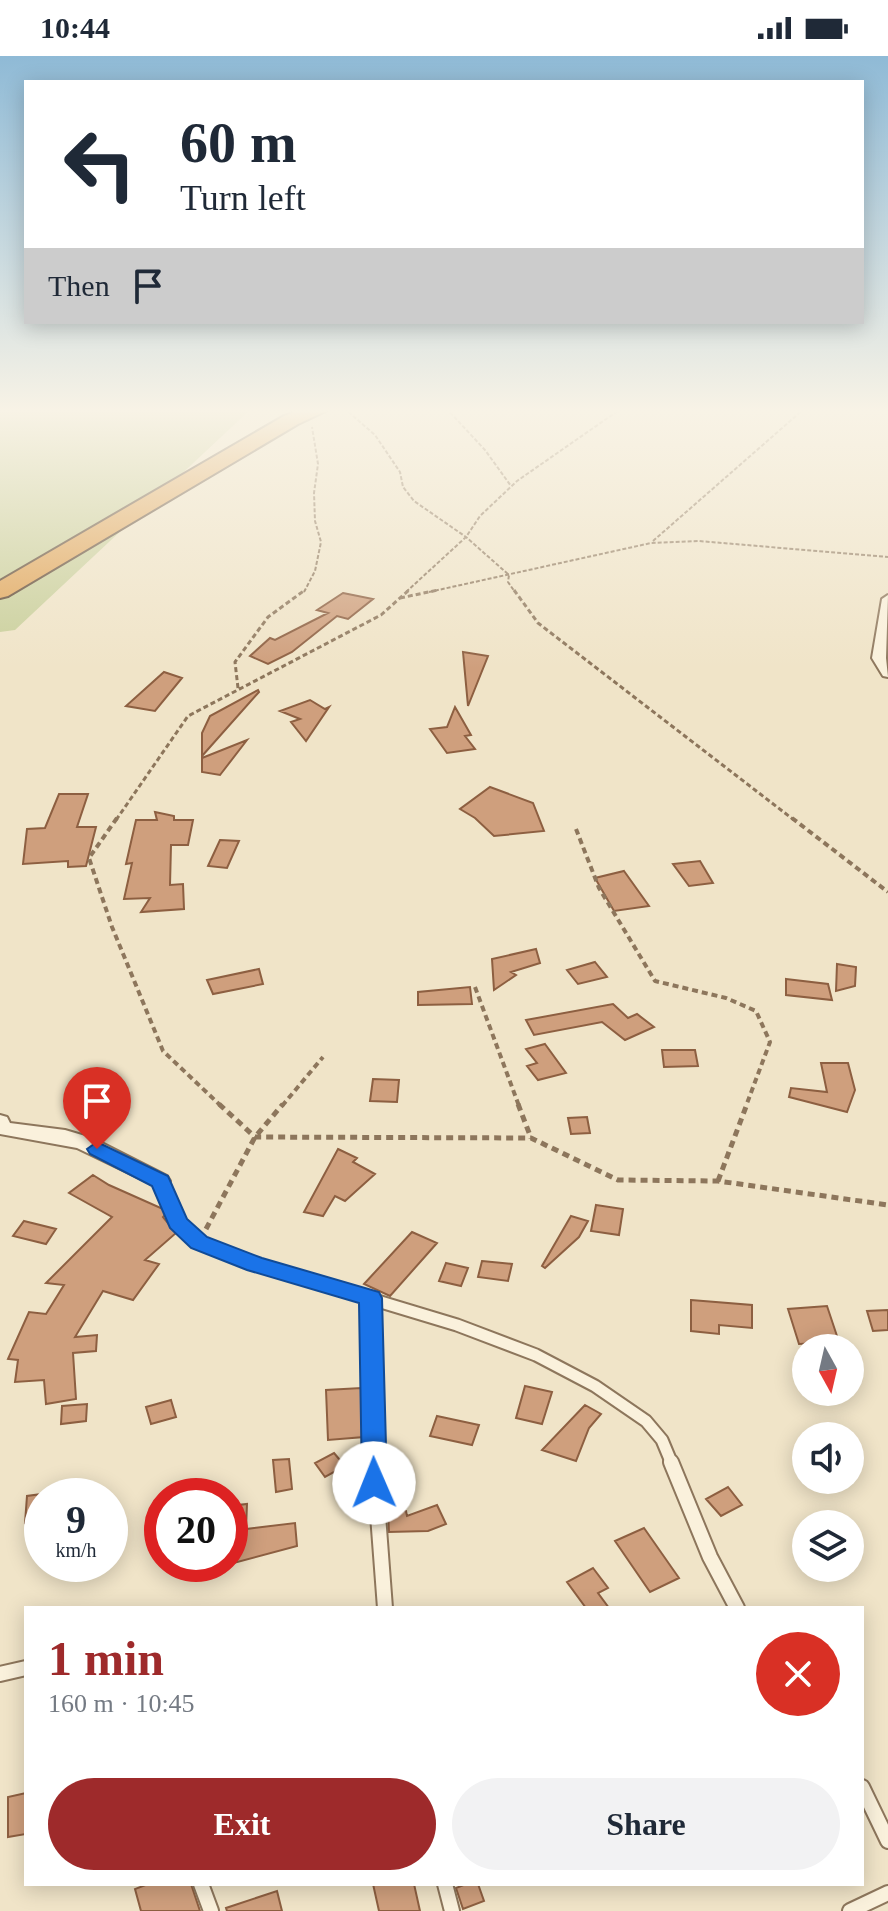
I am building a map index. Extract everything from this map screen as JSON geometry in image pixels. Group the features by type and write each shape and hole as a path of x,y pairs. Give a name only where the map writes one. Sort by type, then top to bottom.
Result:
{"highway":[{"path":"0,591 164,495"}],"street":[{"path":"888,599 879,658 888,673"},
{"path":"1,1131 71,1139 160,1181"}],"lane":[{"path":"160,1181 178,1223 199,1243 255,1264 457,1325 536,1355 595,1386 646,1421 662,1440 710,1557 736,1606"},
{"path":"371,1298 374,1483 385,1606"},
{"path":"0,1674 24,1668"},
{"path":"864,1791 888,1841"},
{"path":"202,1886 211,1911"},
{"path":"446,1886 452,1911"},
{"path":"850,1911 888,1893"}],"path":[{"path":"238,688 235,662 268,617 303,594 315,571 321,542 316,495"},
{"path":"409,495 466,537 509,575"},
{"path":"502,495 476,520 466,537 381,615 188,716 89,858 112,927 163,1051 255,1137 531,1138 618,1180 718,1181 888,1205"},
{"path":"651,543 706,495"},
{"path":"398,598 651,543 699,541 888,557"},
{"path":"509,575 508,582 538,623 888,892"},
{"path":"576,829 599,888 655,981 726,998 756,1011 770,1042 718,1181"},
{"path":"475,987 531,1138"},
{"path":"199,1243 255,1137 323,1057"}],"green space":[{"path":"0,495 160,495 15,630 0,632"}],"building":[{"path":"343,593 373,599 348,619 337,616 292,652 268,664 250,656 270,638 275,640 328,613 317,610"},
{"path":"463,652 488,656 468,706"},
{"path":"164,672 182,678 155,711 126,706"},
{"path":"258,690 202,756 202,733 210,716"},
{"path":"310,700 325,709 329,707 306,741 291,722 300,719 280,711"},
{"path":"455,707 471,735 465,736 475,749 447,753 430,729 447,727"},
{"path":"247,740 220,775 202,772 202,758"},
{"path":"490,787 533,803 544,831 494,836 460,809"},
{"path":"59,794 88,794 77,827 96,827 86,866 68,867 68,861 23,864 27,829 45,828"},
{"path":"155,812 174,816 174,820 193,820 188,845 171,845 170,885 183,884 184,909 141,912 150,898 124,899 132,863 126,864 136,820 157,820"},
{"path":"220,840 239,841 227,868 208,866"},
{"path":"700,861 713,883 689,886 673,864"},
{"path":"624,871 649,906 614,911 595,878"},
{"path":"536,949 540,963 511,972 516,975 494,990 492,959"},
{"path":"595,962 607,977 578,984 567,970"},
{"path":"837,964 856,967 855,986 836,991"},
{"path":"259,969 263,984 213,994 207,980"},
{"path":"786,979 828,984 832,1000 786,995"},
{"path":"470,987 472,1004 418,1005 418,992"},
{"path":"613,1004 628,1018 637,1014 654,1027 625,1040 602,1022 534,1035 526,1020"},
{"path":"545,1044 566,1073 538,1080 527,1066 537,1063 526,1049"},
{"path":"662,1050 695,1050 698,1066 664,1067"},
{"path":"821,1063 848,1063 855,1090 847,1112 789,1097 791,1088 827,1092"},
{"path":"373,1079 399,1080 397,1102 370,1101"},
{"path":"98,1094 124,1113 109,1123 83,1106"},
{"path":"587,1117 590,1133 571,1134 568,1118"},
{"path":"338,1149 357,1158 353,1162 375,1174 345,1201 335,1196 323,1216 304,1212"},
{"path":"93,1175 163,1209 163,1217 176,1233 145,1260 159,1264 133,1300 103,1291 75,1337 97,1335 96,1351 73,1353 76,1399 46,1404 44,1380 15,1382 18,1360 8,1359 29,1312 46,1314 64,1285 46,1283 112,1217 69,1193"},
{"path":"596,1205 623,1209 619,1235 591,1231"},
{"path":"571,1216 588,1221 579,1237 545,1268 542,1266"},
{"path":"24,1221 56,1229 46,1244 13,1236"},
{"path":"412,1232 437,1243 390,1296 364,1284"},
{"path":"482,1261 512,1264 508,1281 478,1277"},
{"path":"446,1263 468,1268 461,1286 439,1281"},
{"path":"691,1300 752,1305 752,1328 719,1325 719,1334 691,1331"},
{"path":"827,1306 836,1334 796,1334 788,1309"},
{"path":"888,1310 888,1330 873,1331 867,1311"},
{"path":"525,1386 552,1392 542,1424 516,1418"},
{"path":"361,1388 364,1437 328,1440 326,1390"},
{"path":"171,1400 176,1417 151,1424 146,1407"},
{"path":"87,1404 86,1421 61,1424 62,1406"},
{"path":"585,1405 601,1414 589,1428 576,1461 542,1450"},
{"path":"437,1416 479,1425 472,1445 430,1436"},
{"path":"334,1453 345,1466 325,1477 315,1463"},
{"path":"289,1459 292,1489 276,1492 273,1460"},
{"path":"728,1487 742,1505 721,1516 706,1499"},
{"path":"437,1505 446,1524 428,1531 389,1532 388,1513 406,1511 407,1516"},
{"path":"295,1523 297,1546 248,1559 248,1529"},
{"path":"644,1528 679,1578 650,1592 615,1541"},
{"path":"593,1568 608,1588 598,1593 608,1606 585,1606 567,1582"},
{"path":"24,1793 24,1834 8,1837 8,1797"},
{"path":"143,1886 192,1886 200,1911 141,1911 135,1889"},
{"path":"373,1886 414,1886 420,1911 379,1911"},
{"path":"479,1886 484,1901 463,1909 456,1888"},
{"path":"277,1891 282,1911 227,1911 226,1908"}],"route":[{"path":"97,1149 160,1181 178,1223 199,1243 255,1264 371,1298 374,1483"}]}
